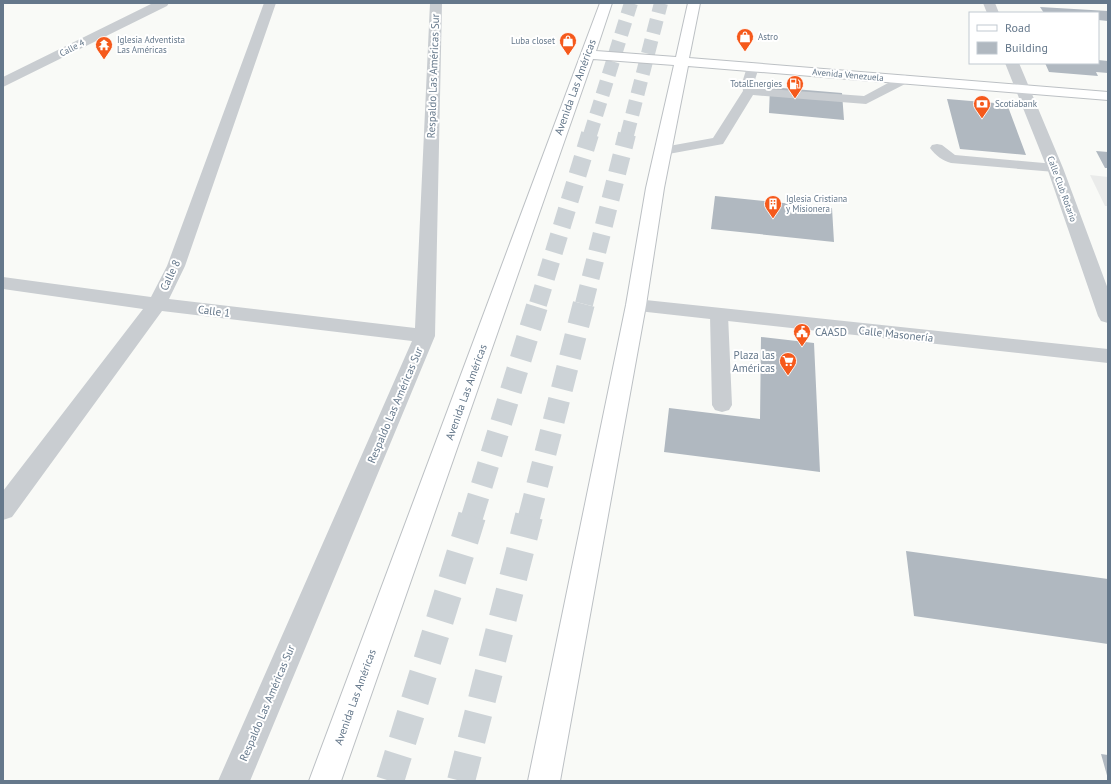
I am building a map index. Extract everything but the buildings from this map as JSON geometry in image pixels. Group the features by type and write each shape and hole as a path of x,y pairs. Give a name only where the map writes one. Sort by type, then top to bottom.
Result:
{"main road":[{"name":"Avenida Las Américas","path":"325,781 606,3"},
{"path":"544,781 636,305 663,151 694,3"},
{"name":"Avenida Venezuela","path":"588,54 1108,96"}],"street":[{"name":"Calle 4","path":"3,83 163,3"},
{"name":"Calle 8","path":"3,510 157,304 176,266 270,3"},
{"name":"Respaldo Las Américas Sur","path":"234,781 425,336 436,3"},
{"name":"Calle Club Rotario","path":"1012,64 1055,168 1108,316"},
{"name":"Calle 1","path":"3,283 157,304 425,336"},
{"name":"Calle Masonería","path":"636,305 1108,356"}],"lane":[{"path":"663,151 718,141 748,91 748,83 753,67"},
{"path":"748,91 866,100 905,79"},
{"path":"937,148 951,159 1055,168"},
{"path":"719,315 722,405"}],"shaded area":[{"path":"1090,175 1108,177 1108,206 1105,206"}],"tunnel":[{"path":"590,135 631,3"},
{"path":"627,135 661,3"},
{"path":"538,304 590,134"},
{"path":"584,304 627,134"},
{"path":"472,517 538,303"},
{"path":"529,517 584,303"},
{"path":"390,781 472,516"},
{"path":"461,781 529,516"}],"place":[{"name":"Astro","path":"745,52"},
{"name":"Luba closet","path":"568,56"},
{"name":"Iglesia Adventista Las Américas","path":"104,60"},
{"name":"TotalEnergies","path":"795,99"},
{"name":"Scotiabank","path":"982,119"},
{"name":"Iglesia Cristiana y Misionera","path":"773,219"},
{"name":"CAASD","path":"802,347"},
{"name":"Plaza las Américas","path":"788,376"}]}
